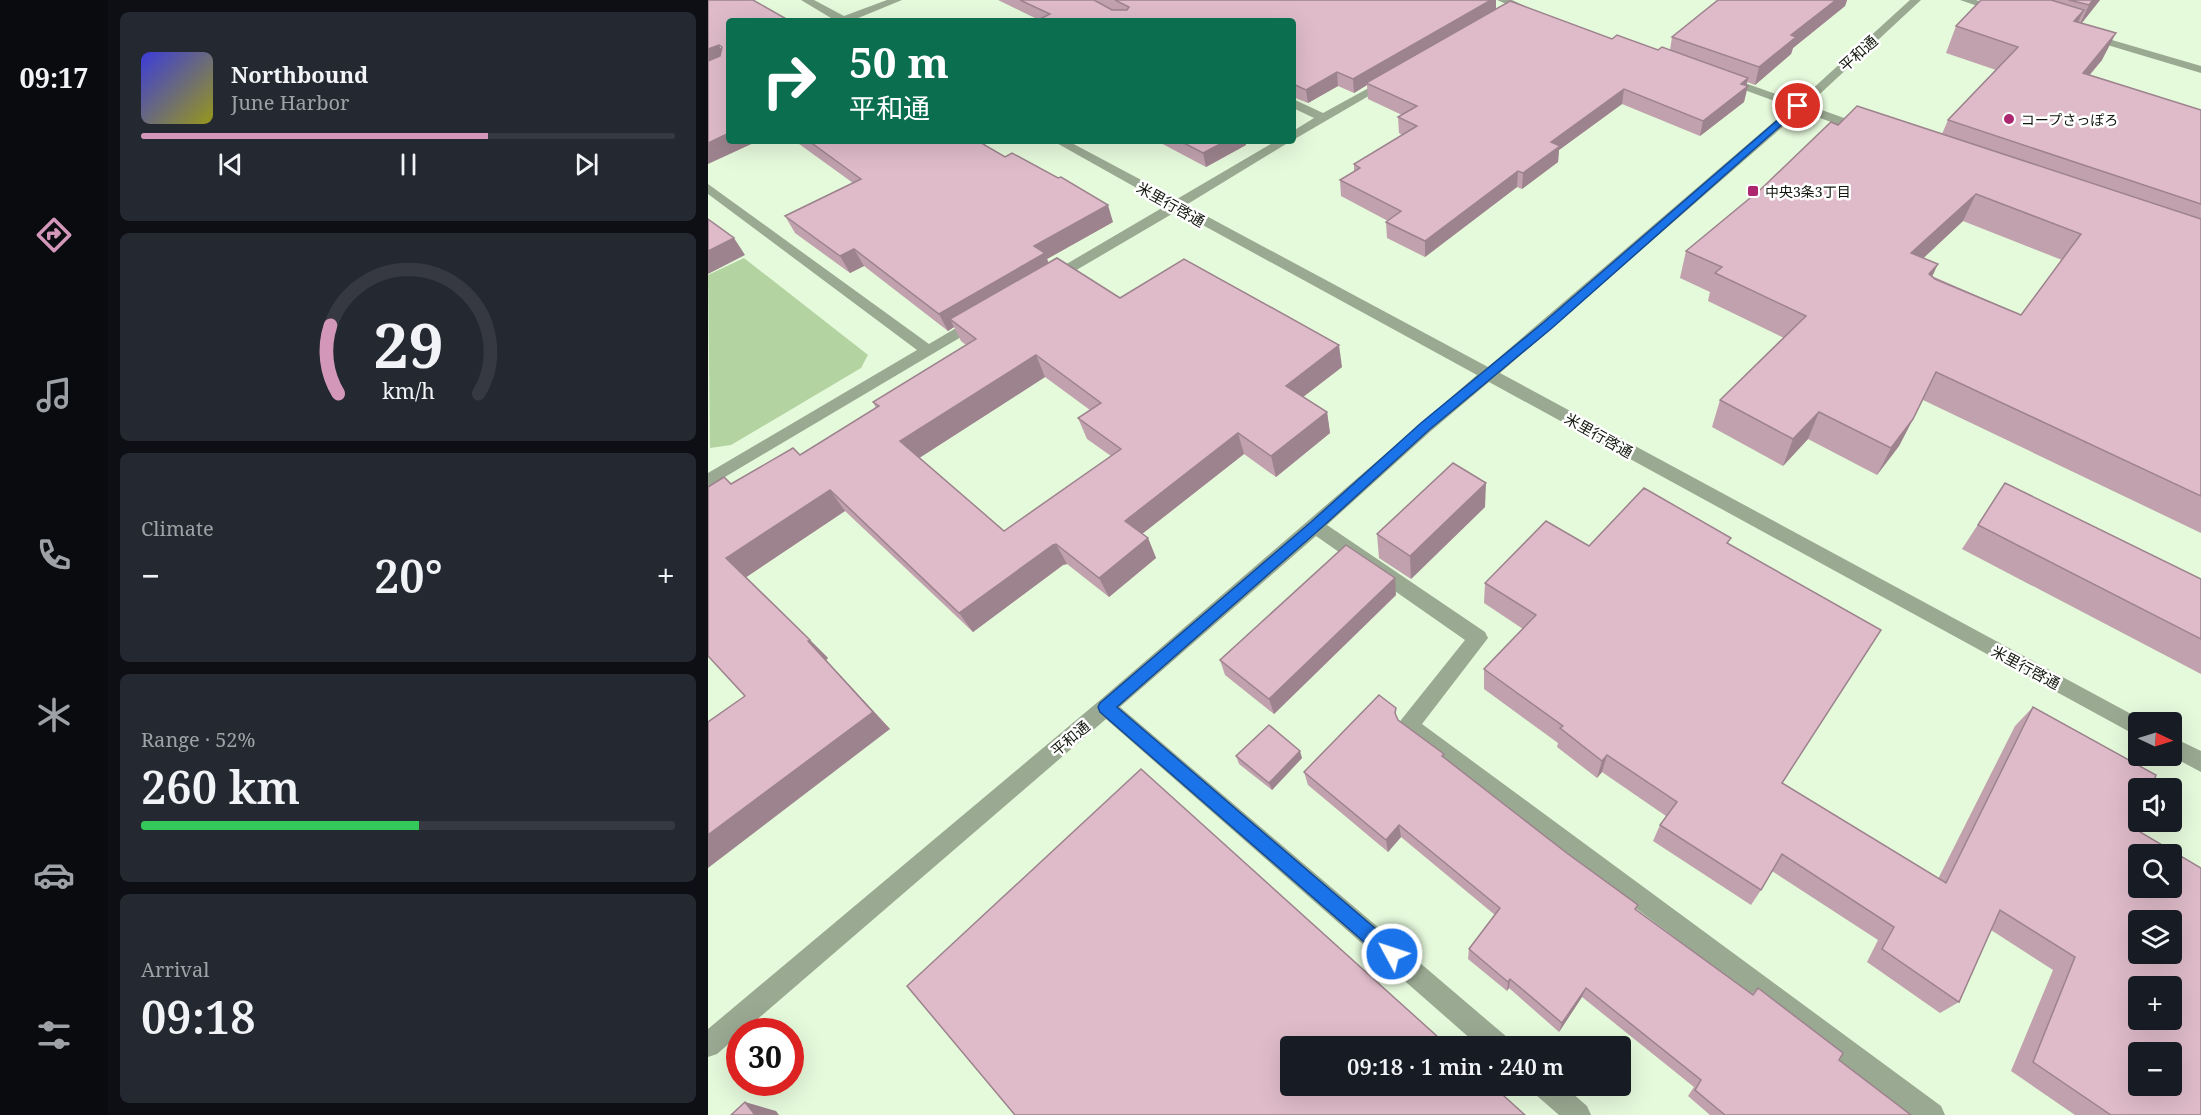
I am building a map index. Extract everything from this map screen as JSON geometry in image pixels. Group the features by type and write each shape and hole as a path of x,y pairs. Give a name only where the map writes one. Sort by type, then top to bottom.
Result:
{"street":[{"path":"806,0 838,18"},
{"path":"851,18 897,0"},
{"name":"平和通","path":"708,1045 1106,707 1315,526 1425,427 1798,106 1916,0"},
{"path":"1965,0 2010,13"},
{"path":"1513,4 1539,13"},
{"path":"2077,33 2201,70"},
{"path":"1713,75 1879,135"},
{"path":"1296,134 1395,77"},
{"path":"1296,104 1323,118"},
{"name":"米里行啓通","path":"1064,144 1174,206 1489,374 2128,722"},
{"path":"1035,288 1280,144"},
{"path":"708,188 927,350 915,359"},
{"path":"708,481 995,312"},
{"path":"1315,526 1478,638 1408,726 1932,1115"},
{"path":"1106,707 1487,1036"},
{"path":"2182,752 2201,762"},
{"path":"1556,1096 1578,1115"}],"green space":[{"path":"744,258 868,355 861,368 731,445 710,448 708,275"}],"building":[{"path":"708,0 753,0 785,18 726,18 726,134 708,143 708,61 720,56 722,47 719,45 708,49"},
{"path":"1020,0 1094,0 1112,10 1127,10 1129,7 1115,0 1491,0 1353,79 1337,72 1306,90 1296,85 1296,18 1042,18 1050,14"},
{"path":"1718,0 1836,0 1791,35 1796,37 1759,67 1672,37"},
{"path":"1981,0 2051,0 2084,10 2074,21 2116,33 2083,73 2201,110 2201,204 1948,120 2018,47 1956,26"},
{"path":"2069,0 2093,0 2089,5"},
{"path":"1510,1 1612,39 1617,35 1658,50 1662,47 1748,78 1741,84 1748,86 1703,121 1624,89 1551,142 1560,146 1523,173 1518,171 1425,241 1386,222 1401,211 1340,180 1360,168 1354,164 1417,126 1398,117 1417,106 1366,83"},
{"path":"1857,106 2201,219 2201,496 1936,372 1913,419 1891,448 1819,412 1793,439 1720,400 1806,316 1715,273 1722,267 1686,251 1761,189 1831,122 1838,125","holes":["1976,194 2081,234 2021,315 1935,279 1929,274 1938,264 1911,253"]},
{"path":"813,144 983,144 1005,157 1012,153 1058,178 1061,177 1108,205 1034,246 1045,253 939,314 854,249 840,256 785,216 861,179"},
{"path":"1186,144 1220,144 1203,153"},
{"path":"708,219 734,238 708,251"},
{"path":"1057,258 1120,298 1184,259 1339,345 1286,386 1327,412 1271,456 1238,433 1125,521 1148,538 1099,578 1056,544 959,613 830,490 726,558 810,640 808,641 873,712 708,835 708,722 745,696 708,656 708,487 724,477 731,484 793,448 800,455 879,406 873,402 976,339 950,319","holes":["1036,355 1101,403 1078,418 1121,449 1004,531 900,441"]},
{"path":"1453,463 1486,483 1410,556 1377,534"},
{"path":"2005,483 2201,579 2201,639 1978,525"},
{"path":"1644,488 1731,538 1727,543 1881,630 1782,783 1946,883 2033,707 2128,760 2128,766 2140,766 2156,775 2155,778 2128,778 2128,832 2140,832 2160,844 2128,844 2128,898 2182,898 2182,857 2201,868 2201,1115 2111,1115 2033,1062 2075,957 2000,910 1959,1002 1882,949 1894,927 1782,854 1761,890 1660,825 1677,802 1607,755 1602,761 1560,728 1563,726 1484,669 1536,615 1485,583 1546,521 1589,546"},
{"path":"1346,545 1395,578 1269,699 1220,660"},
{"path":"1379,695 1396,708 1395,713 1398,720 1568,854 1638,905 1635,909 1753,995 1758,988 1843,1053 1839,1060 1911,1115 1725,1115 1695,1090 1701,1080 1586,988 1562,1023 1510,979 1508,982 1469,949 1500,908 1399,825 1386,840 1304,772"},
{"path":"1269,725 1300,751 1269,783 1236,756"},
{"path":"1141,769 1437,1036 1280,1036 1280,1096 1504,1096 1525,1115 1015,1115 907,986"},
{"path":"745,1102 755,1115 731,1115"}],"place":[{"name":"コープさっぽろ","path":"2009,119"},
{"name":"中央3条3丁目","path":"1753,191"}],"route":[{"path":"1392,954 1106,707 1315,526 1425,427 1548,325 1798,106"}]}
